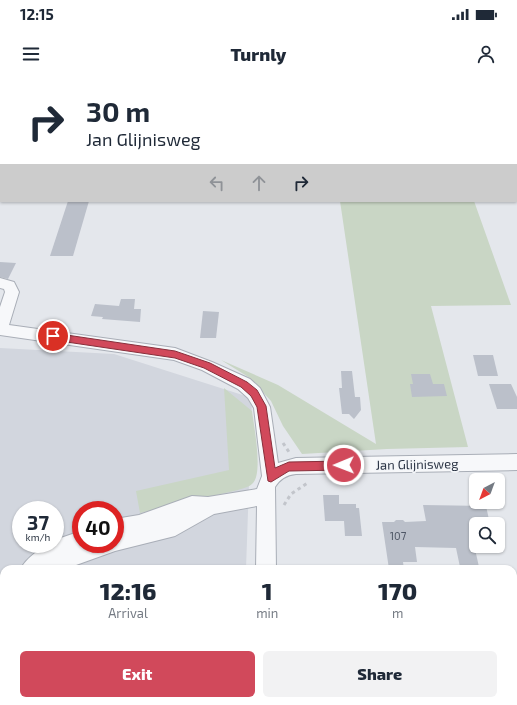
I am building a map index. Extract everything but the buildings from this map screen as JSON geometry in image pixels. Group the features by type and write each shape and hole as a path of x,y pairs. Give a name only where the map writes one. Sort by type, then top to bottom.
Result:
{"street":[{"path":"0,283 9,286 12,292 0,329 169,353 207,366 233,378 249,388 262,406 271,477 266,487 265,496 266,565"},
{"name":"Jan Glijnisweg","path":"271,477 282,469 296,466 517,462"},
{"path":"124,526 139,524 192,505 208,506 265,496"},
{"path":"124,540 175,527 208,506"},
{"path":"36,565 59,548 72,543"},
{"path":"53,565 57,562 83,553"}],"shaded area":[{"path":"0,348 114,354 252,398 246,565 0,565"}],"green space":[{"path":"340,202 474,202 511,305 431,306 468,447 387,449 302,454 283,426 271,401 250,378 221,360 278,385 376,444"},
{"path":"224,388 252,411 258,460 256,478 253,483 238,490 140,513 136,491 229,470"}],"route":[{"path":"53,336 175,354 228,375 244,384 254,393 262,406 271,477 282,469 289,467 344,465"}]}
